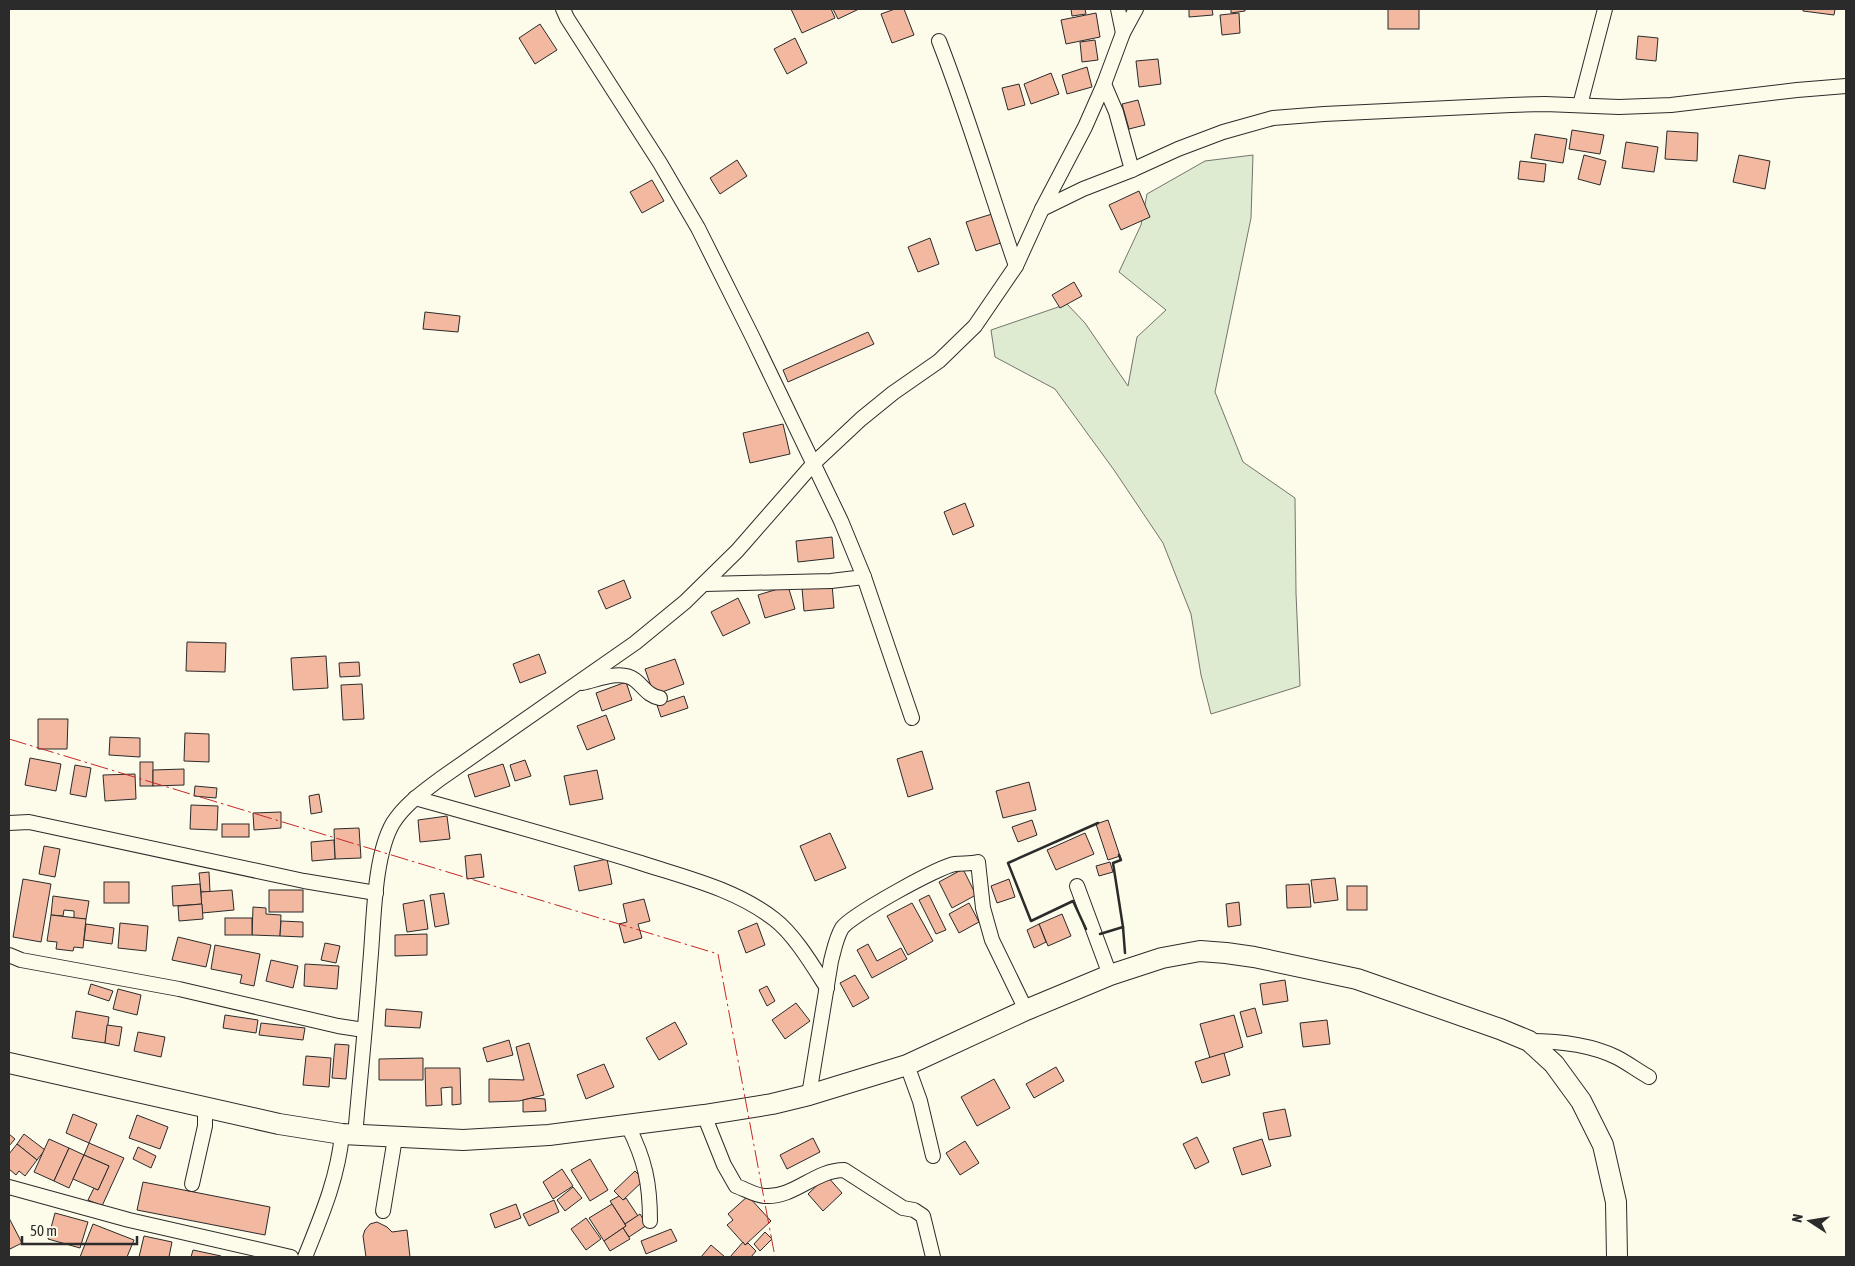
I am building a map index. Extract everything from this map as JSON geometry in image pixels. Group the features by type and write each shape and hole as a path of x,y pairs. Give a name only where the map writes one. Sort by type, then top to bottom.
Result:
{"main road":[{"path":"9,1063 279,1124 348,1135 463,1140 549,1136 704,1115 772,1104 809,1095 907,1065 1026,1010 1110,975 1162,958 1200,951 1254,957 1357,980 1529,1041 1554,1064 1581,1101 1603,1145 1616,1202 1617,1257"}],"street":[{"path":"563,9 660,163 698,228 752,336 841,520 864,577 912,718"},
{"path":"1118,9 1123,33"},
{"path":"305,1257 326,1205 348,1135 364,1030 376,893 386,840 393,824 415,798 635,643 705,584 737,551 814,463 861,419 893,393 939,361 975,326 1016,266 1042,209 1085,128 1123,33 1136,9"},
{"path":"1580,106 1605,9"},
{"path":"939,41 959,93 1016,266"},
{"path":"1104,84 1116,112 1132,170"},
{"path":"1042,209 1083,189 1132,170 1178,149 1223,132 1273,118 1537,104 1619,107 1671,105 1846,86"},
{"path":"705,584 831,581 864,577"},
{"path":"576,684 618,675 627,676 634,679 650,695 660,698"},
{"path":"415,798 717,887 750,902 776,920 802,950 827,988"},
{"path":"9,823 29,822 304,881 376,893"},
{"path":"809,1095 835,946 843,927 848,921 898,891 954,864 978,862 983,908 992,940 1026,1010"},
{"path":"1077,886 1110,975"},
{"path":"9,956 21,960 179,989 338,1026 364,1030"},
{"path":"1529,1041 1554,1041 1598,1049 1618,1058 1649,1078"},
{"path":"907,1065 920,1101 933,1156"},
{"path":"192,1184 205,1126 205,1107"},
{"path":"704,1115 724,1165 736,1186 763,1196 780,1196 833,1170 844,1170 903,1208 914,1210 923,1216 933,1257"},
{"path":"628,1126 645,1169 650,1194 650,1221"},
{"path":"383,1211 395,1138"},
{"path":"9,1187 130,1220 291,1257"}],"green space":[{"path":"1253,155 1251,218 1215,392 1243,462 1295,498 1296,593 1300,686 1211,714 1201,675 1191,614 1163,543 1114,470 1055,389 995,357 991,330 1067,304 1085,323 1128,386 1137,337 1166,310 1119,272 1141,225 1147,194 1205,161"}],"building":[{"path":"791,9 831,9 835,18 802,33"},
{"path":"833,9 859,9 838,19"},
{"path":"895,9 904,9 914,35 892,43 881,14"},
{"path":"1071,9 1085,9 1086,14 1072,16"},
{"path":"1189,9 1212,9 1213,15 1189,17"},
{"path":"1231,9 1245,9 1245,11 1231,13"},
{"path":"1388,9 1419,9 1419,29 1388,29"},
{"path":"1803,9 1835,9 1834,15 1803,11"},
{"path":"1096,13 1100,37 1066,44 1061,20"},
{"path":"1239,13 1240,33 1222,35 1220,15"},
{"path":"540,24 557,50 535,64 519,38"},
{"path":"1638,36 1658,38 1656,61 1636,59"},
{"path":"795,38 807,63 787,74 774,49"},
{"path":"1095,40 1098,60 1082,62 1080,42"},
{"path":"1158,59 1161,84 1139,87 1136,61"},
{"path":"1087,67 1092,87 1067,94 1062,75"},
{"path":"1051,73 1059,94 1031,104 1024,84"},
{"path":"1019,84 1025,105 1008,110 1002,88"},
{"path":"1138,100 1145,125 1129,129 1122,104"},
{"path":"1572,130 1604,135 1600,154 1569,149"},
{"path":"1667,131 1698,133 1697,161 1665,159"},
{"path":"1535,134 1567,139 1563,163 1531,158"},
{"path":"1626,142 1658,147 1654,172 1622,168"},
{"path":"1584,155 1606,161 1600,185 1578,179"},
{"path":"1739,155 1770,161 1765,189 1733,182"},
{"path":"737,160 747,176 720,194 710,178"},
{"path":"1520,161 1546,164 1544,182 1518,179"},
{"path":"652,180 664,201 642,213 630,192"},
{"path":"1139,191 1150,217 1121,230 1109,205"},
{"path":"992,214 1001,243 976,251 966,222"},
{"path":"930,238 939,264 918,272 908,247"},
{"path":"1074,282 1082,296 1060,308 1052,295"},
{"path":"425,312 460,316 458,332 423,329"},
{"path":"868,332 874,344 788,382 783,370"},
{"path":"783,424 790,454 750,463 743,433"},
{"path":"965,503 974,526 953,535 944,512"},
{"path":"832,537 834,558 798,562 796,541"},
{"path":"624,580 631,598 606,609 598,591"},
{"path":"832,584 834,608 804,611 802,588"},
{"path":"788,586 795,609 765,618 758,595"},
{"path":"738,598 750,623 723,636 711,612"},
{"path":"187,642 226,643 225,672 186,671"},
{"path":"539,654 546,673 520,683 513,664"},
{"path":"326,656 328,688 293,690 291,658"},
{"path":"675,659 684,684 654,695 645,669"},
{"path":"359,662 360,676 340,677 339,663"},
{"path":"626,682 632,700 602,711 596,693"},
{"path":"362,684 364,719 343,720 341,685"},
{"path":"684,696 688,708 661,717 657,705"},
{"path":"606,715 615,739 587,750 577,726"},
{"path":"38,719 68,719 67,749 38,749"},
{"path":"185,733 209,734 209,762 184,761"},
{"path":"110,737 140,738 140,757 109,755"},
{"path":"922,751 933,789 908,797 897,759"},
{"path":"30,758 61,764 56,791 25,785"},
{"path":"525,760 531,776 515,781 510,765"},
{"path":"140,762 153,762 153,786 140,786"},
{"path":"503,764 510,786 475,797 468,775"},
{"path":"75,765 91,768 86,797 70,794"},
{"path":"184,769 184,785 153,786 153,770"},
{"path":"597,770 603,799 570,805 564,776"},
{"path":"135,774 136,799 105,801 103,775"},
{"path":"1029,782 1036,810 1003,818 996,791"},
{"path":"195,786 217,788 216,798 194,796"},
{"path":"319,794 322,812 311,814 309,796"},
{"path":"191,805 218,806 217,830 190,829"},
{"path":"281,812 281,828 254,830 253,813"},
{"path":"447,816 450,839 420,842 418,820"},
{"path":"1032,820 1037,835 1018,842 1012,827"},
{"path":"1108,820 1120,856 1108,860 1096,824"},
{"path":"222,824 249,824 249,837 222,837"},
{"path":"359,828 361,858 335,859 334,829"},
{"path":"830,833 846,868 815,881 800,846"},
{"path":"1085,833 1094,854 1056,870 1047,850"},
{"path":"334,840 335,859 312,861 311,842"},
{"path":"44,846 60,849 55,877 39,874"},
{"path":"481,854 484,877 467,879 465,856"},
{"path":"607,859 612,884 579,891 574,866"},
{"path":"1110,862 1113,872 1099,876 1096,866"},
{"path":"963,869 976,895 952,908 939,882"},
{"path":"209,872 210,892 201,892 199,873"},
{"path":"1335,878 1338,900 1314,903 1311,880"},
{"path":"23,879 51,884 41,942 13,937"},
{"path":"1009,879 1015,897 997,903 991,886"},
{"path":"104,882 129,882 129,903 104,903"},
{"path":"200,884 202,904 173,906 172,886"},
{"path":"1309,884 1311,907 1287,908 1286,885"},
{"path":"1347,886 1367,886 1367,910 1347,910"},
{"path":"232,890 234,910 202,913 201,892"},
{"path":"269,890 303,890 303,912 269,912"},
{"path":"444,893 449,924 435,927 430,895"},
{"path":"929,895 946,930 936,934 919,900"},
{"path":"53,896 89,901 86,919 74,918 74,911 64,910 63,916 51,915"},
{"path":"644,899 650,921 638,924 642,938 624,943 619,924 627,922 623,904"},
{"path":"424,900 428,929 407,932 403,904"},
{"path":"1239,902 1241,925 1228,927 1226,904"},
{"path":"912,903 933,941 908,955 887,916"},
{"path":"969,903 979,922 959,933 949,914"},
{"path":"202,904 203,919 179,921 178,906"},
{"path":"253,907 266,908 266,914 281,915 280,936 252,935"},
{"path":"1062,914 1071,936 1048,946 1039,924"},
{"path":"51,915 86,919 83,948 74,947 73,951 56,949 57,942 47,941"},
{"path":"225,918 252,918 252,935 225,935"},
{"path":"281,921 303,922 303,937 280,936"},
{"path":"120,923 148,926 146,951 118,948"},
{"path":"757,923 765,945 746,953 738,931"},
{"path":"86,924 114,928 112,944 84,940"},
{"path":"1039,924 1046,942 1034,948 1027,930"},
{"path":"427,934 427,955 395,956 395,935"},
{"path":"178,937 211,945 206,967 172,960"},
{"path":"325,943 340,946 336,963 321,960"},
{"path":"868,944 877,961 901,948 907,959 872,978 857,950"},
{"path":"215,945 260,954 254,986 240,983 242,975 211,969"},
{"path":"271,960 298,966 293,988 266,981"},
{"path":"305,964 339,966 337,989 304,986"},
{"path":"855,975 869,998 853,1007 840,983"},
{"path":"1285,980 1288,1001 1263,1005 1260,984"},
{"path":"91,984 113,991 109,1001 88,994"},
{"path":"767,986 775,1001 767,1006 759,990"},
{"path":"118,989 141,995 137,1015 113,1009"},
{"path":"796,1003 810,1021 785,1039 772,1020"},
{"path":"1255,1008 1262,1033 1247,1037 1240,1012"},
{"path":"386,1009 422,1012 420,1028 385,1026"},
{"path":"76,1011 109,1017 105,1043 72,1038"},
{"path":"225,1015 258,1020 256,1033 223,1028"},
{"path":"1234,1015 1243,1047 1210,1058 1200,1024"},
{"path":"1327,1020 1330,1044 1303,1047 1300,1023"},
{"path":"675,1022 687,1044 659,1060 646,1038"},
{"path":"261,1023 305,1028 303,1040 259,1035"},
{"path":"107,1025 122,1027 119,1046 105,1043"},
{"path":"138,1032 165,1037 161,1057 134,1051"},
{"path":"509,1040 513,1055 487,1062 483,1048"},
{"path":"529,1043 544,1095 519,1101 489,1102 489,1079 524,1080 516,1047"},
{"path":"335,1044 349,1045 346,1079 332,1078"},
{"path":"1224,1053 1230,1075 1202,1083 1195,1062"},
{"path":"306,1056 331,1058 329,1087 303,1085"},
{"path":"423,1058 423,1080 379,1080 379,1059"},
{"path":"604,1064 614,1087 586,1099 577,1075"},
{"path":"1056,1067 1064,1081 1034,1098 1026,1084"},
{"path":"425,1068 460,1068 461,1104 452,1105 452,1087 441,1088 442,1105 426,1106"},
{"path":"994,1079 1010,1108 977,1126 961,1097"},
{"path":"532,1098 545,1099 546,1111 523,1112 523,1100"},
{"path":"1285,1109 1291,1136 1269,1140 1263,1113"},
{"path":"73,1114 97,1124 89,1143 66,1133"},
{"path":"137,1115 168,1127 160,1149 129,1138"},
{"path":"9,1134 15,1139 9,1146"},
{"path":"24,1134 45,1150 37,1160 17,1144"},
{"path":"1197,1137 1209,1162 1195,1169 1183,1144"},
{"path":"813,1138 820,1152 787,1169 780,1155"},
{"path":"49,1139 69,1148 54,1181 34,1172"},
{"path":"1262,1139 1271,1166 1242,1175 1233,1148"},
{"path":"965,1141 979,1163 960,1175 946,1153"},
{"path":"89,1143 124,1158 102,1206 88,1200 94,1188 98,1190 109,1166 84,1155"},
{"path":"17,1144 37,1160 25,1176 19,1171 16,1175 9,1169 9,1154"},
{"path":"138,1147 156,1156 151,1168 133,1159"},
{"path":"69,1148 84,1155 69,1188 54,1181"},
{"path":"84,1155 109,1166 98,1190 73,1179"},
{"path":"590,1159 608,1190 590,1201 571,1170"},
{"path":"562,1169 573,1186 553,1199 543,1182"},
{"path":"635,1171 644,1180 623,1200 614,1191"},
{"path":"827,1176 842,1193 823,1211 808,1194"},
{"path":"143,1182 270,1207 265,1235 137,1210"},
{"path":"573,1187 582,1198 565,1211 557,1200"},
{"path":"619,1196 623,1200 626,1198 638,1216 625,1224 610,1201"},
{"path":"748,1196 771,1221 745,1245 727,1225 733,1220 728,1214"},
{"path":"554,1200 559,1212 529,1226 523,1214"},
{"path":"516,1204 521,1218 495,1228 490,1214"},
{"path":"612,1204 626,1226 604,1241 589,1218"},
{"path":"55,1213 88,1222 80,1248 48,1239"},
{"path":"640,1214 647,1225 629,1237 623,1228 626,1226 625,1224"},
{"path":"9,1218 22,1243 10,1249 9,1246"},
{"path":"586,1218 601,1239 586,1250 571,1229"},
{"path":"377,1222 392,1232 407,1230 410,1257 366,1257 363,1236 370,1224"},
{"path":"93,1224 134,1240 127,1257 80,1257"},
{"path":"623,1228 630,1239 610,1251 604,1241"},
{"path":"671,1229 677,1241 646,1254 641,1241"},
{"path":"765,1232 772,1239 760,1251 754,1244"},
{"path":"144,1236 172,1242 169,1257 139,1257"},
{"path":"743,1242 745,1245 748,1243 756,1251 751,1257 730,1257"},
{"path":"711,1245 725,1257 701,1257"},
{"path":"193,1250 221,1256 221,1257 191,1257"}],"wall":[{"path":"1086,929 1073,901 1031,921 1008,863 1098,823"},
{"path":"1119,855 1121,860 1113,863 1125,953"},
{"path":"1100,934 1123,927"}],"power":[{"path":"9,739 718,954 775,1257"}]}
